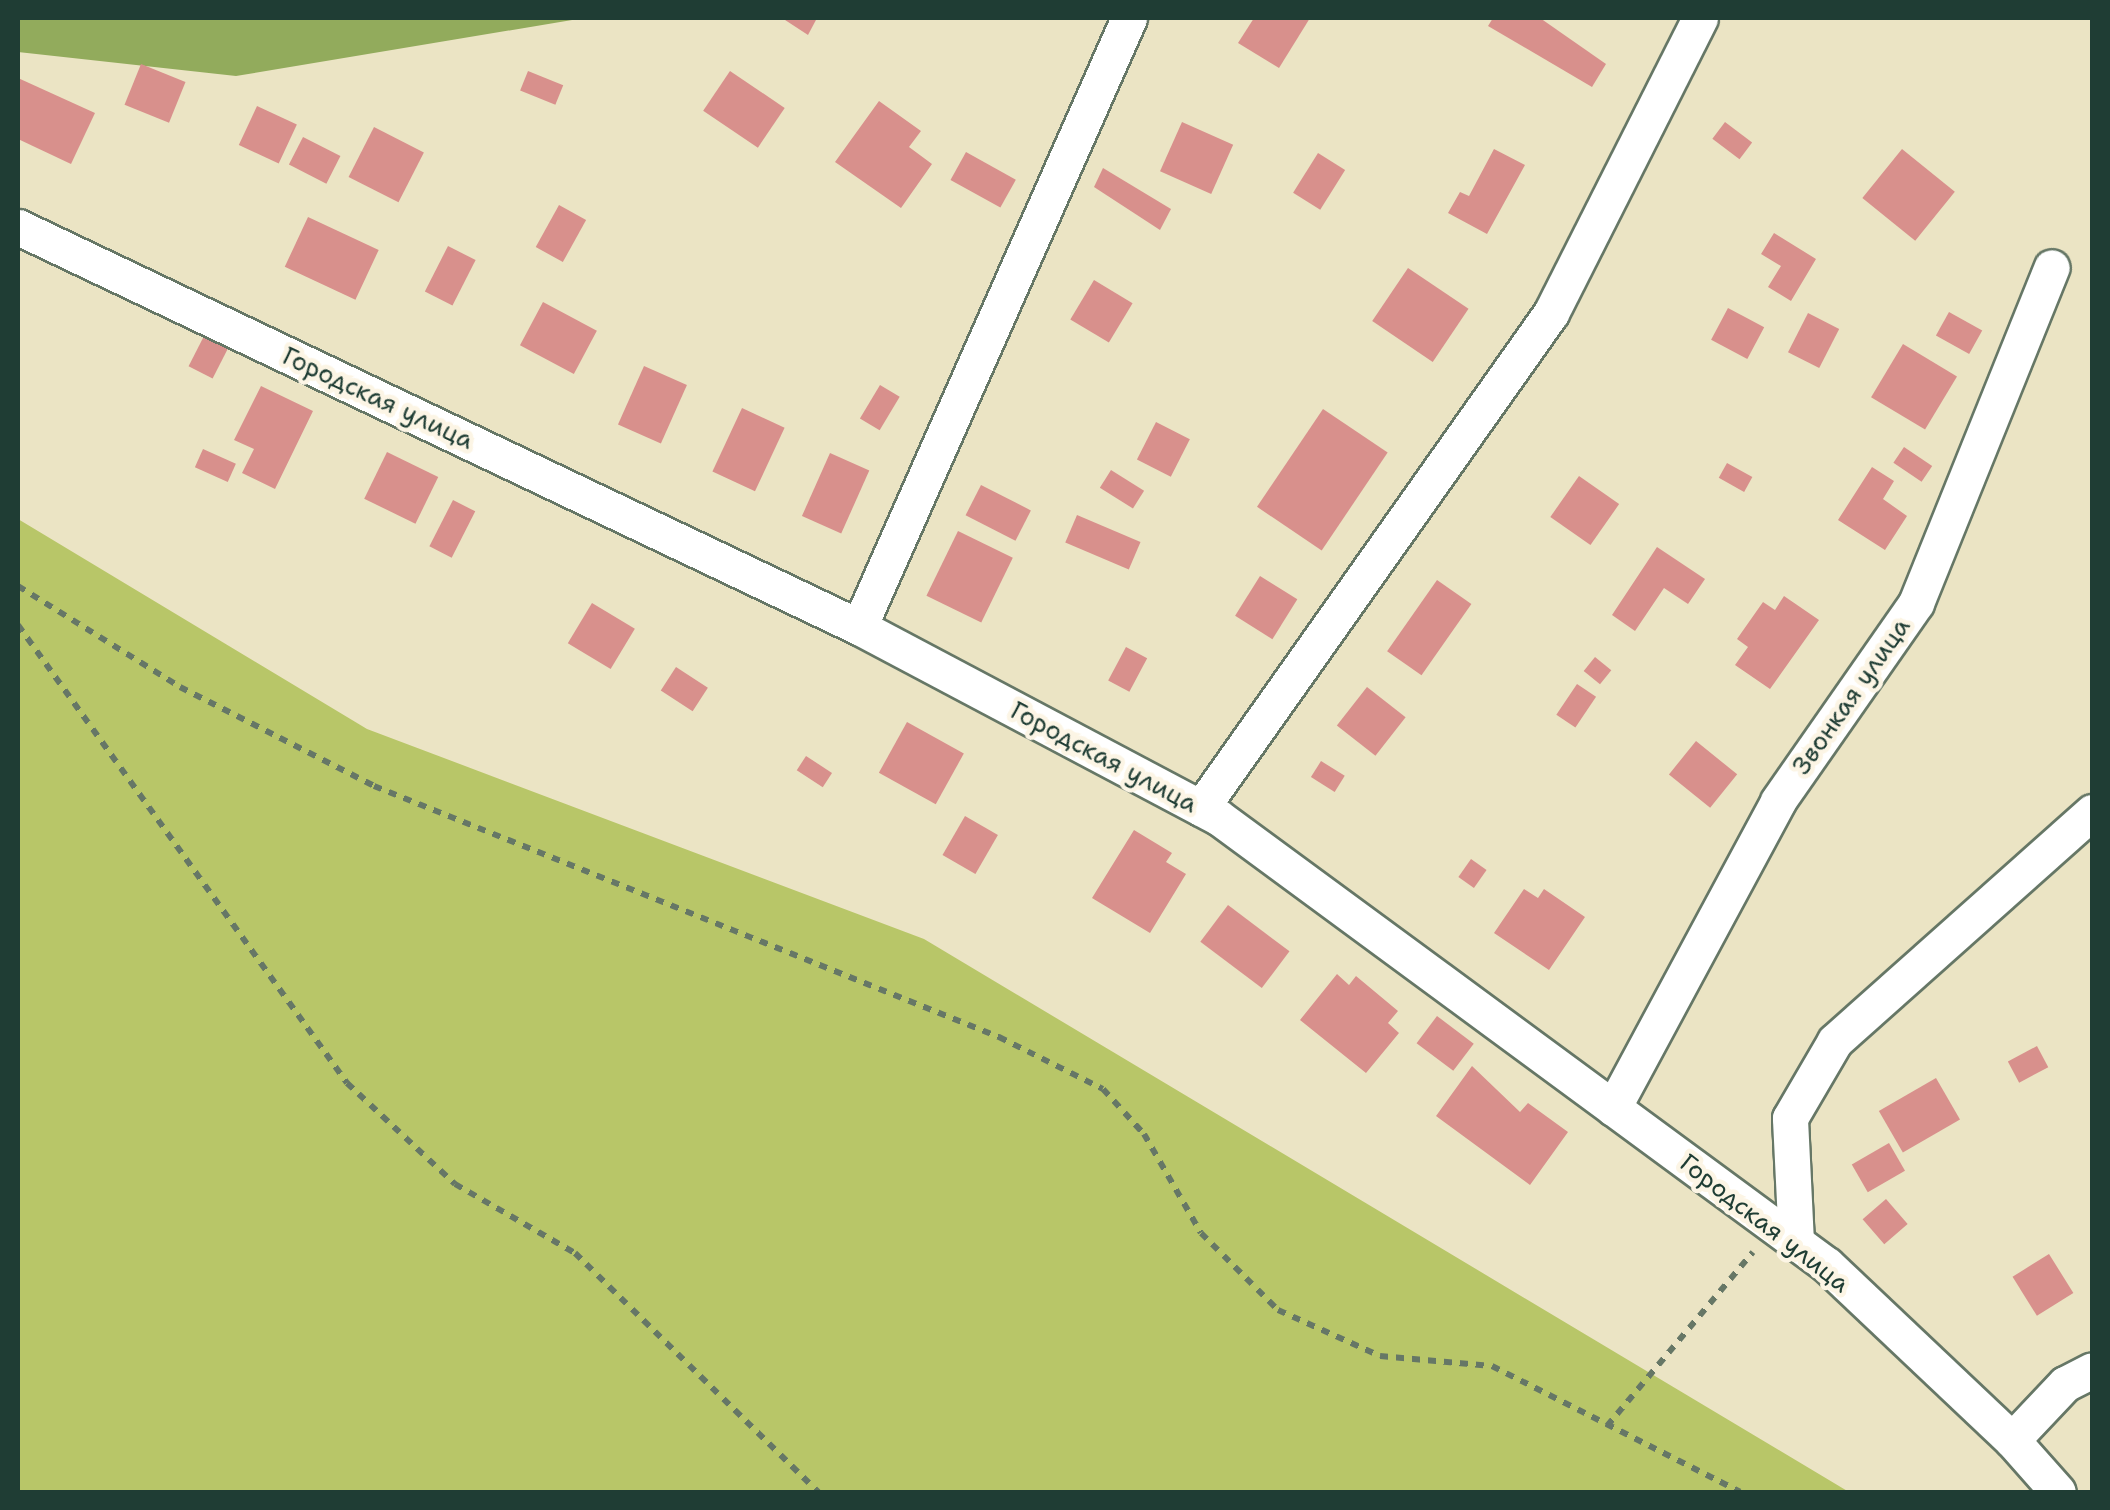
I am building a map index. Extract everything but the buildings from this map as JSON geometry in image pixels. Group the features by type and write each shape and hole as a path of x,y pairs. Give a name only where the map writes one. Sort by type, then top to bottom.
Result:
{"street":[{"path":"859,627 1129,18"},
{"path":"1201,808 1550,314 1700,18"},
{"name":"Городская улица","path":"18,227 859,627 1201,808 1796,1242 2012,1440 2058,1492"},
{"name":"Звонкая улица","path":"1613,1108 1778,801 1916,603 2052,267"},
{"path":"1796,1242 1790,1118 1835,1041 2092,812"},
{"path":"2012,1440 2065,1384 2092,1370"}],"path":[{"path":"18,586 180,688 374,786 983,1030 1103,1089 1144,1134 1201,1234 1278,1310 1380,1356 1492,1366 1740,1492"},
{"path":"18,625 347,1083 455,1184 575,1253 818,1492"},
{"path":"1607,1426 1746,1254 1796,1242"}],"green space":[{"path":"18,18 584,18 236,76 18,52"},
{"path":"18,519 367,729 924,939 1849,1492 18,1492"}]}
